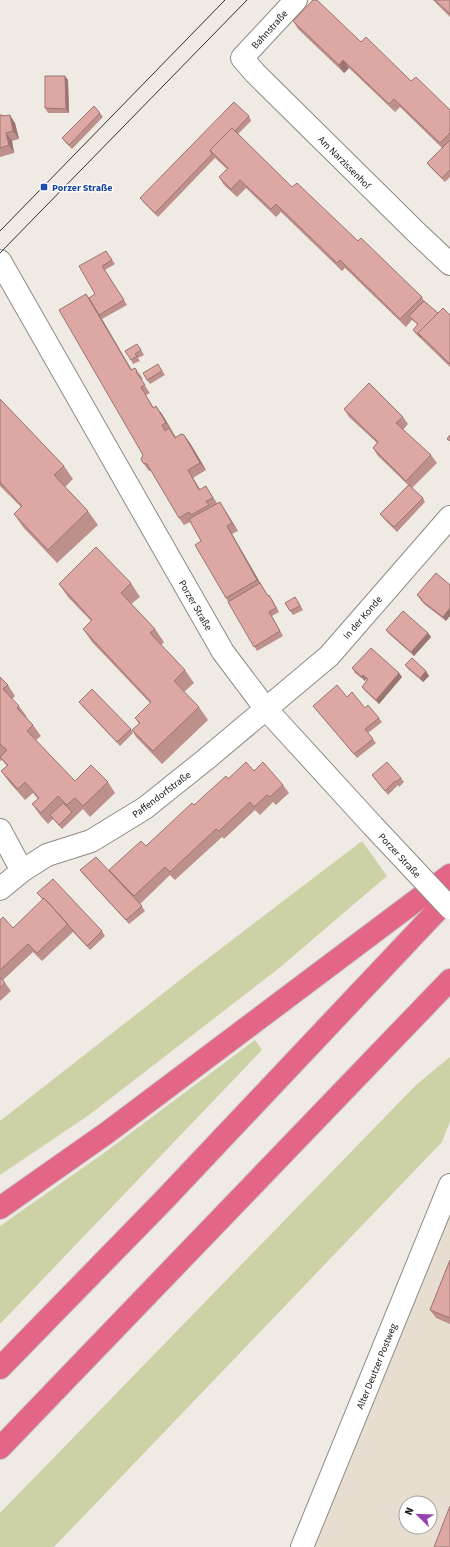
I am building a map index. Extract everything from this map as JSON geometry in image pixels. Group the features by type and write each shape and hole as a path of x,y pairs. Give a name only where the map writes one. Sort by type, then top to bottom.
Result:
{"highway":[{"path":"0,1208 108,1132 450,875"},
{"path":"0,1368 164,1200 450,897"},
{"path":"0,1448 450,980"}],"street":[{"name":"Bahnstraße","path":"242,58 296,0"},
{"name":"Am Narzissenhof","path":"242,58 255,73 450,264"},
{"name":"Porzer Straße","path":"0,260 223,652 266,709 450,908"},
{"name":"In der Konde","path":"266,709 329,656 450,517"},
{"name":"Paffendorfstraße","path":"0,889 22,871 47,855 91,841 145,808 266,709"},
{"path":"0,830 22,871"},
{"name":"Alter Deutzer Postweg","path":"302,1547 450,1185"}],"shaded area":[{"path":"450,1210 450,1547 314,1547"}],"green space":[{"path":"362,841 387,876 278,969 89,1115 0,1175 0,1121 198,966"},
{"path":"255,1040 262,1050 0,1324 0,1226 104,1153"},
{"path":"450,1057 450,1121 442,1142 54,1547 0,1547 0,1513 416,1085"}],"building":[{"path":"313,0 317,0 361,42 366,37 411,81 416,77 450,110 450,133 440,143 394,99 389,104 343,60 339,65 293,21"},
{"path":"435,0 450,0 450,14"},
{"path":"45,76 65,76 66,109 45,108"},
{"path":"234,102 249,116 235,131 232,128 210,150 212,154 155,213 140,198"},
{"path":"94,106 100,113 69,145 62,138"},
{"path":"0,115 10,115 13,131 6,133 9,145 0,148"},
{"path":"232,128 292,187 297,183 358,241 361,238 422,297 400,319 340,260 337,263 276,204 271,209 240,180 231,189 219,177 228,168 210,150"},
{"path":"450,140 450,170 442,178 427,163"},
{"path":"106,251 112,260 102,266 124,300 99,315 89,298 95,294 79,266"},
{"path":"86,294 131,370 135,368 137,371 136,372 145,385 141,387 153,408 156,406 166,423 162,425 165,431 169,428 175,438 181,434 184,435 200,463 188,470 199,490 206,486 213,498 206,501 209,505 191,515 189,512 179,518 147,464 143,463 141,459 143,455 59,310"},
{"path":"424,301 438,313 418,333 421,337 413,330 418,324 409,316"},
{"path":"443,308 450,315 450,364 418,333"},
{"path":"137,344 141,350 135,354 137,356 131,360 125,351"},
{"path":"158,364 162,371 147,380 143,373"},
{"path":"369,383 403,417 396,423 431,455 406,481 373,448 378,442 344,409"},
{"path":"0,399 64,466 54,475 88,511 48,550 14,514 22,506 0,482"},
{"path":"409,485 423,498 394,527 380,514"},
{"path":"220,502 232,523 227,526 257,580 226,598 195,545 201,541 189,519"},
{"path":"96,547 131,583 121,593 155,629 150,633 185,670 174,681 199,707 153,751 132,730 140,723 135,718 151,702 83,629 92,620 59,584"},
{"path":"436,573 450,585 450,608 443,617 421,600 422,599 417,595"},
{"path":"260,583 276,608 269,612 280,631 254,647 228,602"},
{"path":"295,597 300,606 290,611 285,603"},
{"path":"403,611 428,633 411,652 386,630"},
{"path":"371,648 399,673 376,700 362,687 368,679 363,675 362,677 352,668"},
{"path":"412,658 426,671 420,678 405,665"},
{"path":"0,677 8,685 3,689 19,706 17,708 33,725 27,731 75,781 91,765 108,782 83,806 75,798 67,805 58,796 41,813 32,804 39,798 25,782 18,789 1,771 8,765 0,757 7,750 0,744"},
{"path":"337,685 347,697 352,692 365,708 368,705 379,718 365,729 373,739 354,754 313,706"},
{"path":"92,689 131,729 117,742 79,702"},
{"path":"246,762 254,771 263,762 283,785 270,797 267,795 254,807 250,802 219,831 216,829 170,872 165,867 134,896 109,870 141,841 146,846 192,803 194,805 226,776 228,779"},
{"path":"387,762 401,778 396,782 395,781 385,791 372,775"},
{"path":"63,803 72,812 59,825 50,815"},
{"path":"96,857 142,906 126,920 80,870"},
{"path":"53,879 102,931 87,946 44,898 43,899 37,893"},
{"path":"44,898 68,924 37,953 28,944 0,970 0,920 3,917 13,928"},
{"path":"0,977 5,983 0,988"},
{"path":"450,1260 450,1318 430,1310"},
{"path":"450,1506 450,1547 434,1547"}],"tram line":[{"path":"0,231 225,0"},
{"path":"0,253 247,0"}],"place":[{"name":"Porzer Straße","path":"44,187"}]}
